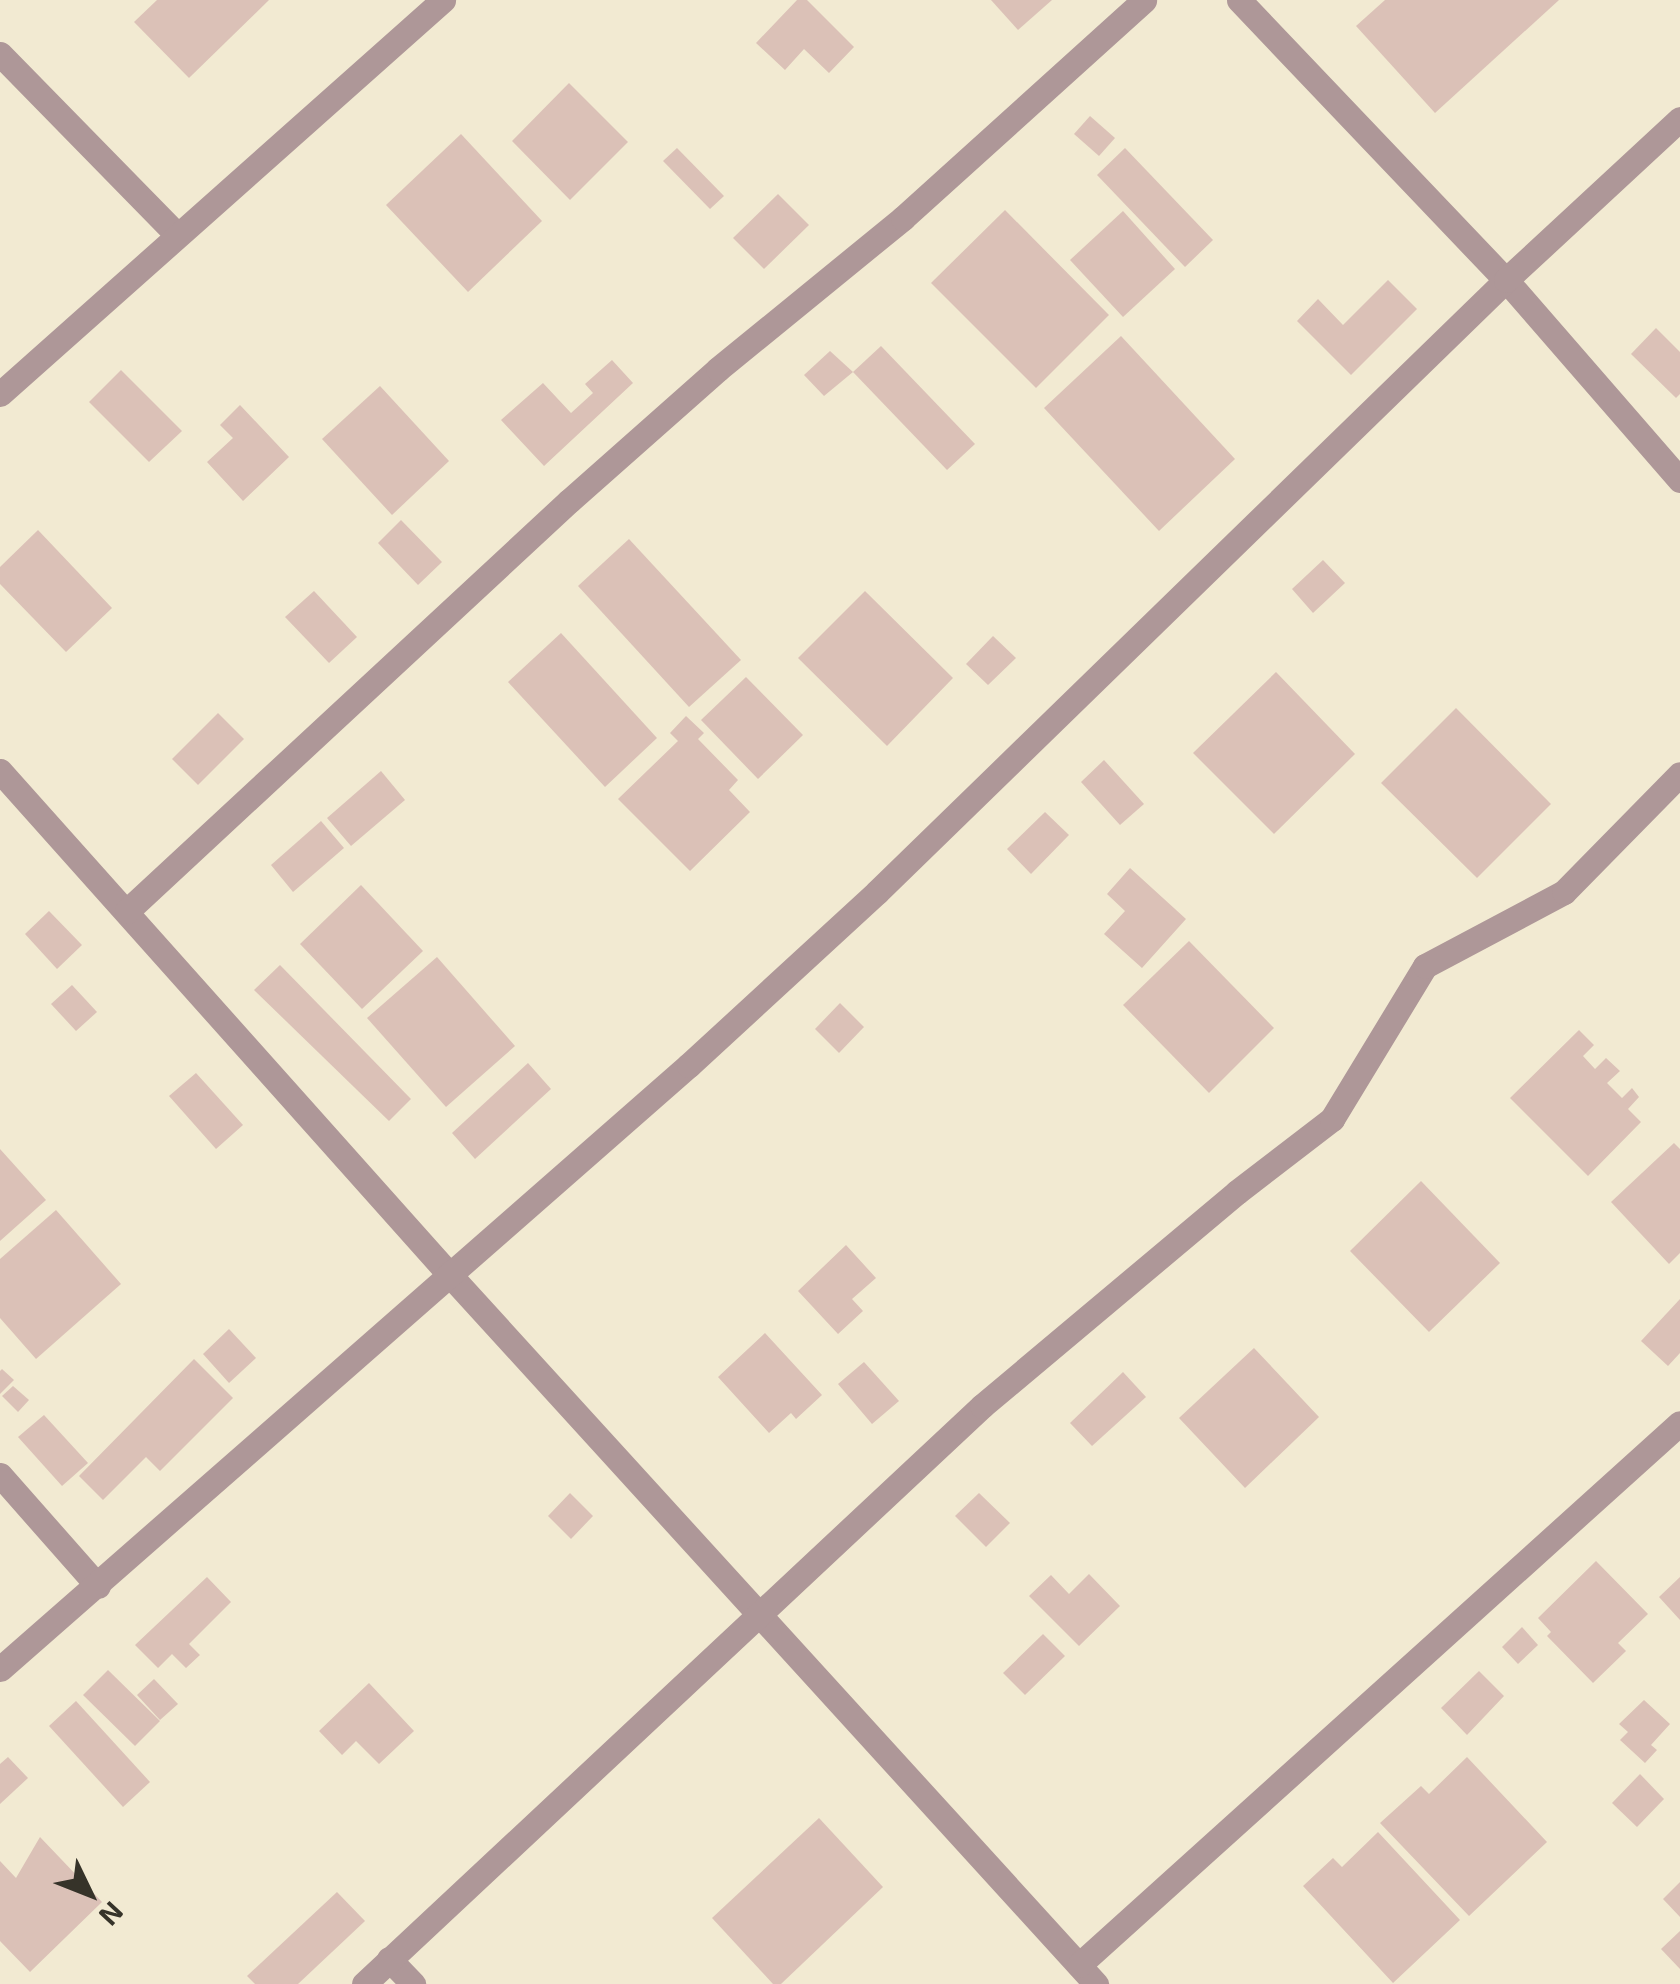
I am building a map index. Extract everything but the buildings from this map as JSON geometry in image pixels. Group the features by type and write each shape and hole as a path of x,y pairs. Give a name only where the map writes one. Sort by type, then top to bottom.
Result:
{"street":[{"path":"0,394 444,0"},
{"path":"127,911 568,501 718,369 903,218 1144,0"},
{"path":"1239,0 1506,280 1680,480"},
{"path":"0,54 177,235"},
{"path":"0,1670 689,1065 877,892 1506,280 1680,118"},
{"path":"0,772 448,1274 1088,1975 1680,1423"},
{"path":"364,1984 982,1406 1236,1192 1332,1118 1425,966 1564,892 1680,774"},
{"path":"0,1474 98,1586"},
{"path":"389,1959 413,1984"}]}
